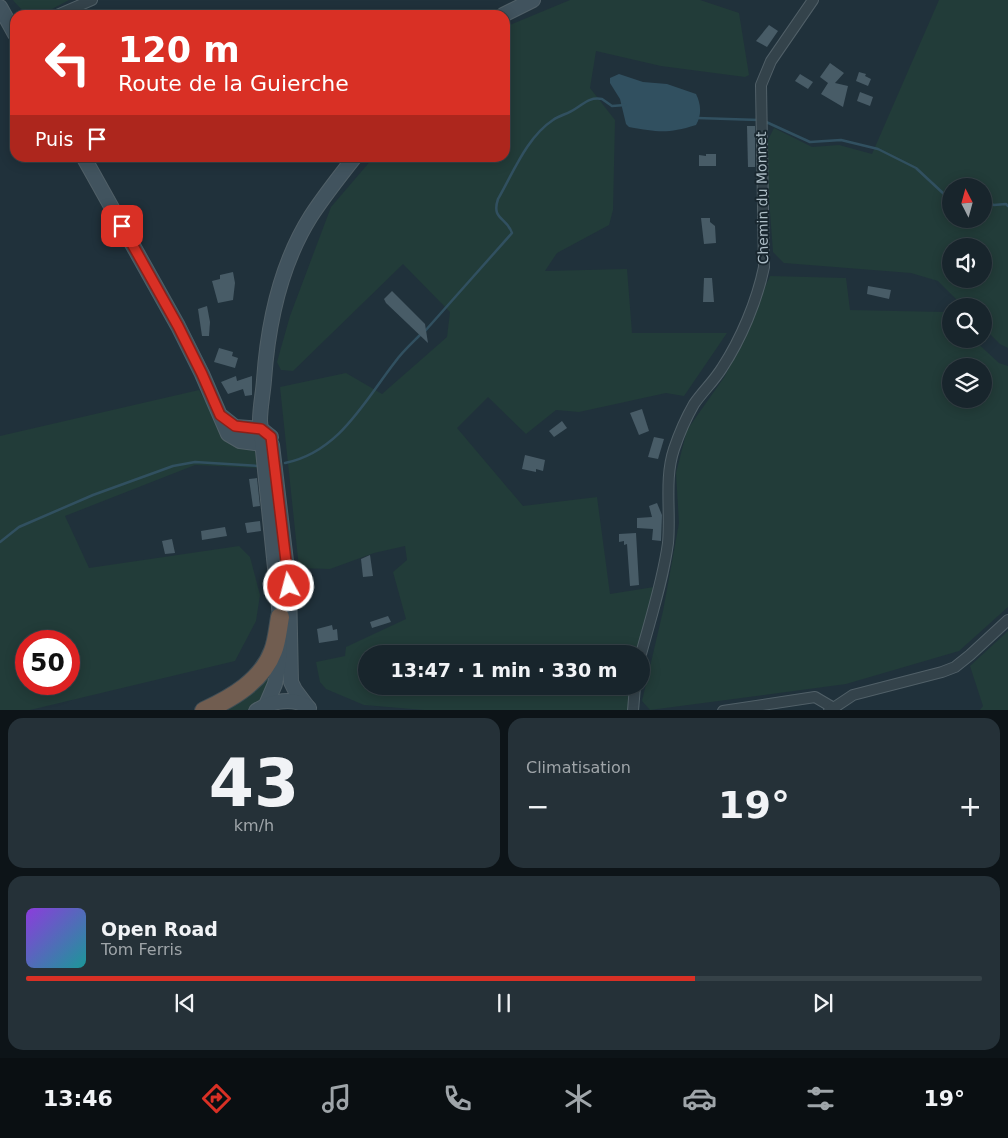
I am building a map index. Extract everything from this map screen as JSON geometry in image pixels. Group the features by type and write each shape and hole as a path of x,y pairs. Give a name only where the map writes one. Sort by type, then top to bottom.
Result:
{"highway":[{"path":"204,710 244,688 256,679 273,651 280,617"}],"main road":[{"path":"510,12 533,0"},
{"path":"1,12 10,26"},
{"path":"86,162 178,326 202,374 225,429 233,438 240,441 264,437"},
{"path":"261,708 275,684 278,668 280,617 264,437 264,382 270,326 279,290 293,251 311,217 351,162"},
{"path":"264,437 289,586 291,682 294,690 310,708"},
{"path":"261,708 283,701 310,708"}],"street":[{"path":"69,10 92,0"},
{"name":"Chemin du Monnet","path":"643,645 668,545 670,520 668,478 673,452 694,404 726,360 741,332 760,283 764,267 760,121 761,85 771,61 813,0"},
{"path":"723,710 816,697 821,698 830,709 853,695 955,667 1008,620"},
{"path":"634,710 635,695"}],"green space":[{"path":"13,0 69,0 49,10 24,10"},
{"path":"570,0 700,0 739,13 749,75 745,77 661,66 596,51 590,88 615,120 613,210 609,225 557,253 545,271 627,269 632,333 727,333 684,396 666,393 579,412 556,410 526,434 488,397 457,428 523,506 597,497 610,594 654,587 639,645 358,645 358,695 630,695 628,710 424,710 364,705 326,689 320,682 316,662 345,656 346,647 406,619 393,572 407,560 405,546 374,553 330,569 299,568 280,387 346,373 382,394 447,337 450,312 403,264 293,371 281,370 277,362 290,316 331,207 370,162 510,162 510,25"},
{"path":"939,0 1008,0 1008,348 1000,344 992,336 992,298 955,298 945,288 992,288 992,238 942,238 942,285 938,281 911,273 784,263 773,252 765,146 774,128 812,147 839,145 872,154"},
{"path":"770,276 846,278 850,310 942,312 942,348 983,348 999,363 1008,366 1008,607 959,651 846,684 650,710 642,701 643,695 650,695 650,667 663,611 679,523 676,473 687,430 725,376"},
{"path":"199,390 212,413 259,455 260,468 195,465 65,516 89,568 239,546 250,557 260,595 256,621 235,661 30,710 0,710 0,436"},
{"path":"1008,631 1008,710 980,710 983,706 970,666"},
{"path":"265,674 270,675 267,696 247,710 215,710"}],"water":[{"path":"619,74 643,82 667,84 696,94 700,110 696,125 677,130 662,131 629,127 626,124 620,99 610,83 610,78"}],"building":[{"path":"769,25 778,31 767,47 756,41"},
{"path":"830,63 844,73 835,83 848,86 843,107 821,94 828,83 820,77"},
{"path":"859,72 866,74 865,76 871,79 868,86 856,81"},
{"path":"800,74 813,82 808,89 795,81"},
{"path":"860,92 873,97 870,106 857,101"},
{"path":"747,126 755,126 755,167 748,167"},
{"path":"706,154 716,154 716,166 699,166 699,155 706,156"},
{"path":"701,218 710,218 710,222 715,226 716,243 704,244"},
{"path":"233,272 235,283 233,300 218,303 212,281 220,279 220,275"},
{"path":"704,278 712,278 714,302 703,302"},
{"path":"868,286 891,290 889,299 867,294"},
{"path":"392,291 425,324 428,343 386,303 384,299"},
{"path":"207,306 210,322 209,336 202,336 198,309"},
{"path":"219,348 233,352 232,356 238,358 235,368 214,362"},
{"path":"236,376 237,381 252,376 252,395 245,396 243,389 228,394 221,382"},
{"path":"642,409 649,431 639,435 630,413"},
{"path":"562,421 567,428 554,437 549,431"},
{"path":"654,437 664,439 658,459 648,457"},
{"path":"525,455 545,460 543,471 536,469 536,472 522,469"},
{"path":"257,478 260,506 253,507 249,479"},
{"path":"657,503 662,515 661,541 652,540 653,529 637,528 637,518 652,517 649,506"},
{"path":"260,521 261,531 247,533 245,523"},
{"path":"225,527 227,536 202,540 201,531"},
{"path":"636,533 639,585 630,586 627,544 624,545 624,541 619,542 619,534"},
{"path":"172,539 175,553 165,554 162,541"},
{"path":"370,555 373,576 363,577 361,559"},
{"path":"388,616 391,622 372,628 370,622"},
{"path":"332,625 333,630 337,629 338,640 319,643 317,629"}],"waterway":[{"path":"425,331 512,233 507,224 498,215 496,206 521,156 536,136 553,120 590,100 602,99 612,106 625,105"},
{"path":"697,118 759,120"},
{"path":"764,121 810,142 841,140 878,149 916,168 942,192"},
{"path":"992,204 1006,204 1008,206"},
{"path":"285,463 304,457 321,448 335,437 361,409 401,355 421,334"},
{"path":"0,542 19,527 93,495 173,466 195,462 259,466"}],"route":[{"path":"122,226 178,326 220,415 227,422 239,428 261,429 271,437 289,586"}]}
